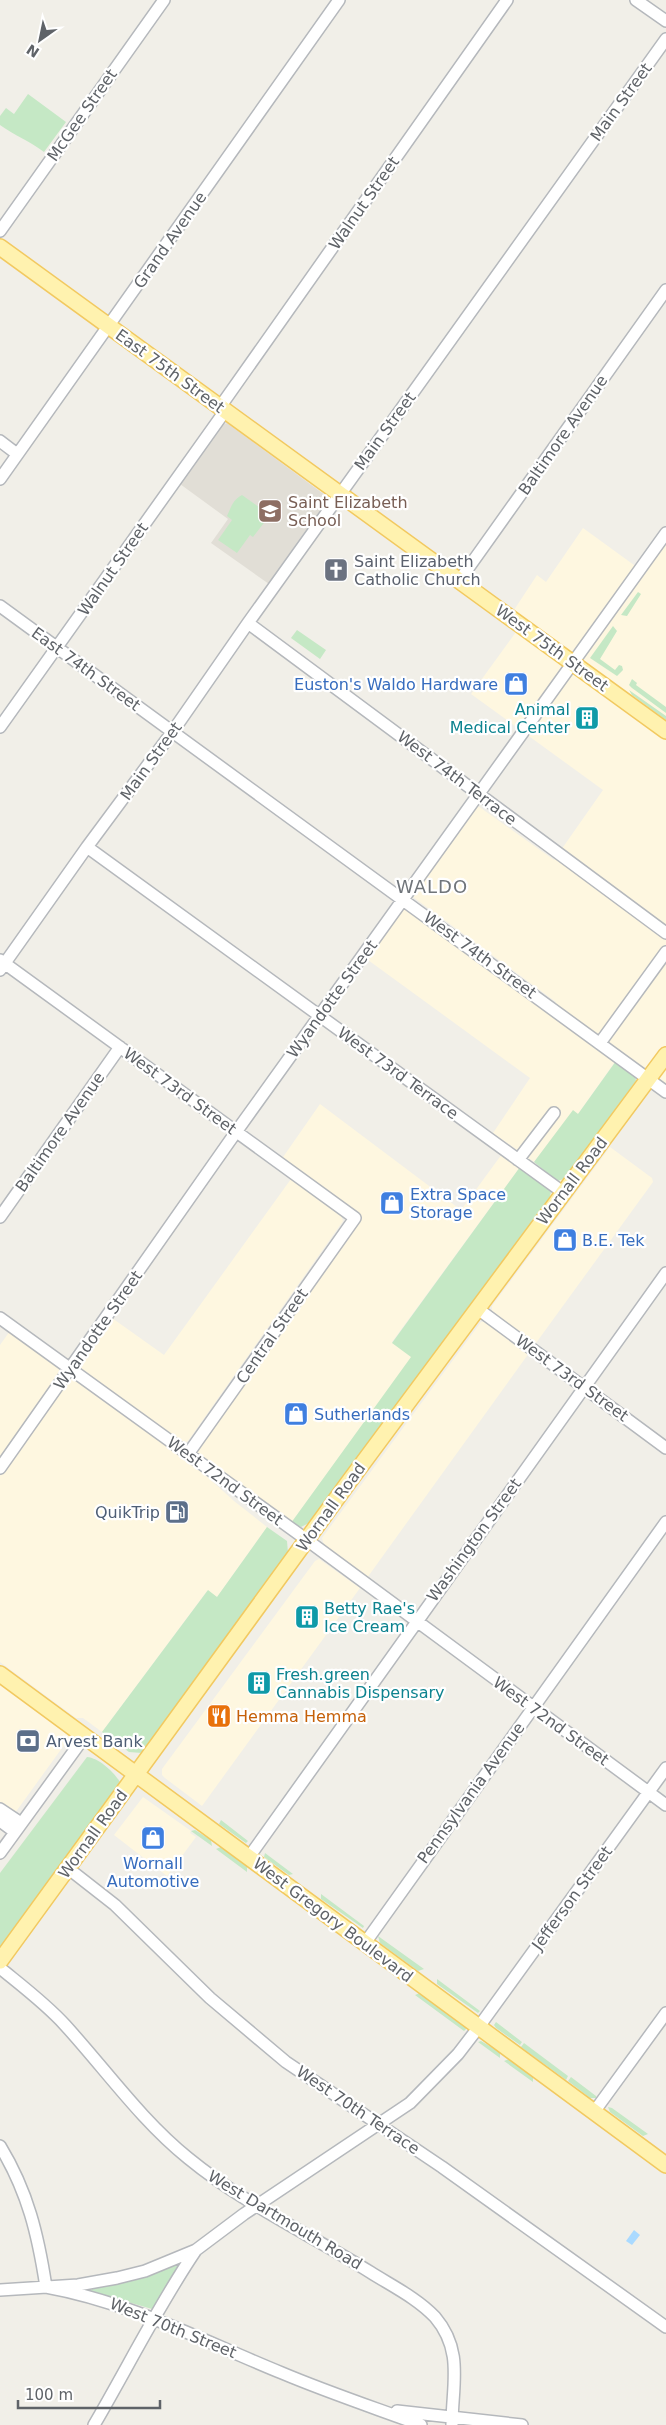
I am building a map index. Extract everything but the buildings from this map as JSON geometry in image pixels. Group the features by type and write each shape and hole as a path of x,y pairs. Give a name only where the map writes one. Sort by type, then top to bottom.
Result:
{"main road":[{"name":"East 75th Street","path":"0,247 340,494"},
{"name":"West 75th Street","path":"340,494 666,731"},
{"name":"Wornall Road","path":"0,1961 69,1869 307,1540 666,1055"},
{"name":"West Gregory Boulevard","path":"0,1674 666,2165"}],"street":[{"name":"McGee Street","path":"0,231 164,0"},
{"name":"Grand Avenue","path":"0,479 339,0"},
{"name":"Walnut Street","path":"0,727 508,0"},
{"path":"636,0 666,21"},
{"name":"Main Street","path":"2,964 173,731 248,623 666,39"},
{"name":"Baltimore Avenue","path":"459,581 666,290"},
{"path":"0,441 17,454"},
{"name":"Wyandotte Street","path":"0,1468 236,1132 666,533"},
{"name":"East 74th Street","path":"0,606 173,731"},
{"name":"West 74th Terrace","path":"248,623 666,933"},
{"name":"West 74th Street","path":"173,731 666,1092"},
{"name":"West 73rd Terrace","path":"87,847 564,1193"},
{"path":"600,1043 666,952"},
{"name":"West 73rd Street","path":"2,964 120,1047 355,1218"},
{"name":"Baltimore Avenue","path":"0,1217 120,1047"},
{"path":"518,1160 554,1113"},
{"name":"Central Street","path":"188,1454 355,1218"},
{"name":"Washington Street","path":"249,1857 666,1273"},
{"name":"West 73rd Street","path":"478,1309 666,1448"},
{"name":"West 72nd Street","path":"0,1318 307,1540 532,1708 666,1805"},
{"name":"Pennsylvania Avenue","path":"365,1943 666,1522"},
{"path":"0,1853 85,1736"},
{"name":"Jefferson Street","path":"196,2250 256,2206 410,2103 433,2081 478,2028 666,1768"},
{"path":"0,1809 18,1828"},
{"path":"0,1821 18,1828"},
{"name":"West 70th Terrace","path":"69,1869 115,1905 186,1976 250,2034 286,2062 442,2167 666,2327"},
{"name":"West Dartmouth Road","path":"0,1968 29,1991 64,2024 137,2109 165,2138 220,2183 411,2298 436,2318 455,2355 452,2421"},
{"path":"594,2112 666,2013"},
{"path":"0,2146 25,2192 36,2232 46,2287"},
{"path":"0,2290 78,2285 117,2278 145,2271 196,2250"},
{"path":"94,2425 174,2283 196,2250"},
{"name":"West 70th Street","path":"46,2287 91,2296 156,2318 282,2374 421,2425"},
{"name":"West 70th Street","path":"382,2410 452,2421 522,2425"}],"shaded area":[{"name":"Saint Elizabeth School","path":"227,423 329,498 329,501 269,584 211,543 228,519 180,484 222,425"},
{"name":"WALDO","path":"583,528 645,573 666,544 666,1084 622,1052 578,1114 573,1111 534,1162 493,1133 530,1078 368,960 403,910 407,908 549,1011 556,1002 413,897 478,806 554,860 603,790 471,694 516,632 514,610 537,575 546,582"},
{"path":"320,1104 461,1210 502,1154 520,1167 392,1342 412,1357 291,1523 195,1453 360,1218 281,1160"},
{"path":"610,1147 652,1178 653,1182 536,1343 496,1316 492,1311 492,1306"},
{"path":"291,1179 341,1216 343,1221 188,1441 183,1444 82,1370 79,1365 81,1360 112,1318 164,1355"},
{"path":"486,1321 529,1353 367,1578 325,1548 322,1538 481,1322"},
{"path":"10,1331 59,1367 60,1373 0,1457 0,1345"},
{"path":"70,1378 77,1380 203,1473 267,1527 217,1597 207,1591 102,1732 83,1718 76,1718 0,1662 0,1476"},
{"path":"319,1559 360,1588 202,1806 165,1778 162,1775 162,1769 315,1561"},
{"path":"0,1684 70,1737 15,1813 0,1806"},
{"path":"143,1797 191,1831 190,1833 196,1837 167,1876 114,1835"}],"green space":[{"path":"28,94 66,122 44,152 0,125 0,116 6,108 14,114"},
{"path":"242,495 270,515 253,537 250,535 237,553 218,540 232,520 227,516 232,506"},
{"path":"638,592 641,594 627,616 621,615"},
{"path":"613,626 617,631 600,659 615,670 619,665 622,666 623,670 617,676 590,658"},
{"path":"297,630 326,650 320,659 291,638"},
{"path":"632,679 637,683 636,685 666,707 666,713 629,685"},
{"path":"629,690 666,716 666,720 632,695"},
{"path":"616,1061 635,1075 636,1081 564,1179 557,1181 534,1162 573,1110 578,1114"},
{"path":"520,1167 551,1191 550,1197 311,1522 301,1527 291,1523 411,1357 392,1343"},
{"path":"267,1527 287,1541 288,1553 142,1753 129,1752 102,1732 208,1590 217,1597"},
{"path":"87,1757 106,1766 120,1782 0,1947 0,1873"},
{"path":"221,1820 248,1841 246,1843 219,1824"},
{"path":"195,1830 211,1840 212,1846 191,1831"},
{"path":"221,1847 247,1866 247,1872 216,1849"},
{"path":"265,1853 293,1874 289,1875 264,1857"},
{"path":"321,1894 364,1926 363,1928 321,1899"},
{"path":"378,1936 424,1969 418,1971 380,1943"},
{"path":"437,1979 480,2011 478,2013 437,1984"},
{"path":"420,1993 467,2028 464,2031 415,1995"},
{"path":"496,2022 522,2042 520,2045 496,2028 494,2025"},
{"path":"481,2041 500,2052 500,2058 478,2042"},
{"path":"524,2043 568,2076 566,2080 521,2047"},
{"path":"509,2059 533,2076 533,2082 504,2061"},
{"path":"571,2077 597,2098 590,2098 568,2081"},
{"path":"608,2107 648,2134 643,2136 610,2112"},
{"path":"181,2261 155,2308 152,2309 90,2291 93,2288"}],"water":[{"path":"634,2230 640,2235 632,2245 626,2241"}],"place":[{"name":"Saint Elizabeth School","path":"270,511"},
{"name":"Saint Elizabeth Catholic Church","path":"336,570"},
{"name":"Euston's Waldo Hardware","path":"516,684"},
{"name":"Animal Medical Center","path":"587,718"},
{"name":"Extra Space Storage","path":"392,1203"},
{"name":"B.E. Tek","path":"565,1240"},
{"name":"Sutherlands","path":"296,1414"},
{"name":"QuikTrip","path":"177,1512"},
{"name":"Betty Rae's Ice Cream","path":"307,1617"},
{"name":"Fresh.green Cannabis Dispensary","path":"259,1683"},
{"name":"Hemma Hemma","path":"219,1716"},
{"name":"Arvest Bank","path":"28,1741"},
{"name":"Wornall Automotive","path":"153,1838"}],"district":[{"name":"WALDO","path":"432,886"}]}
